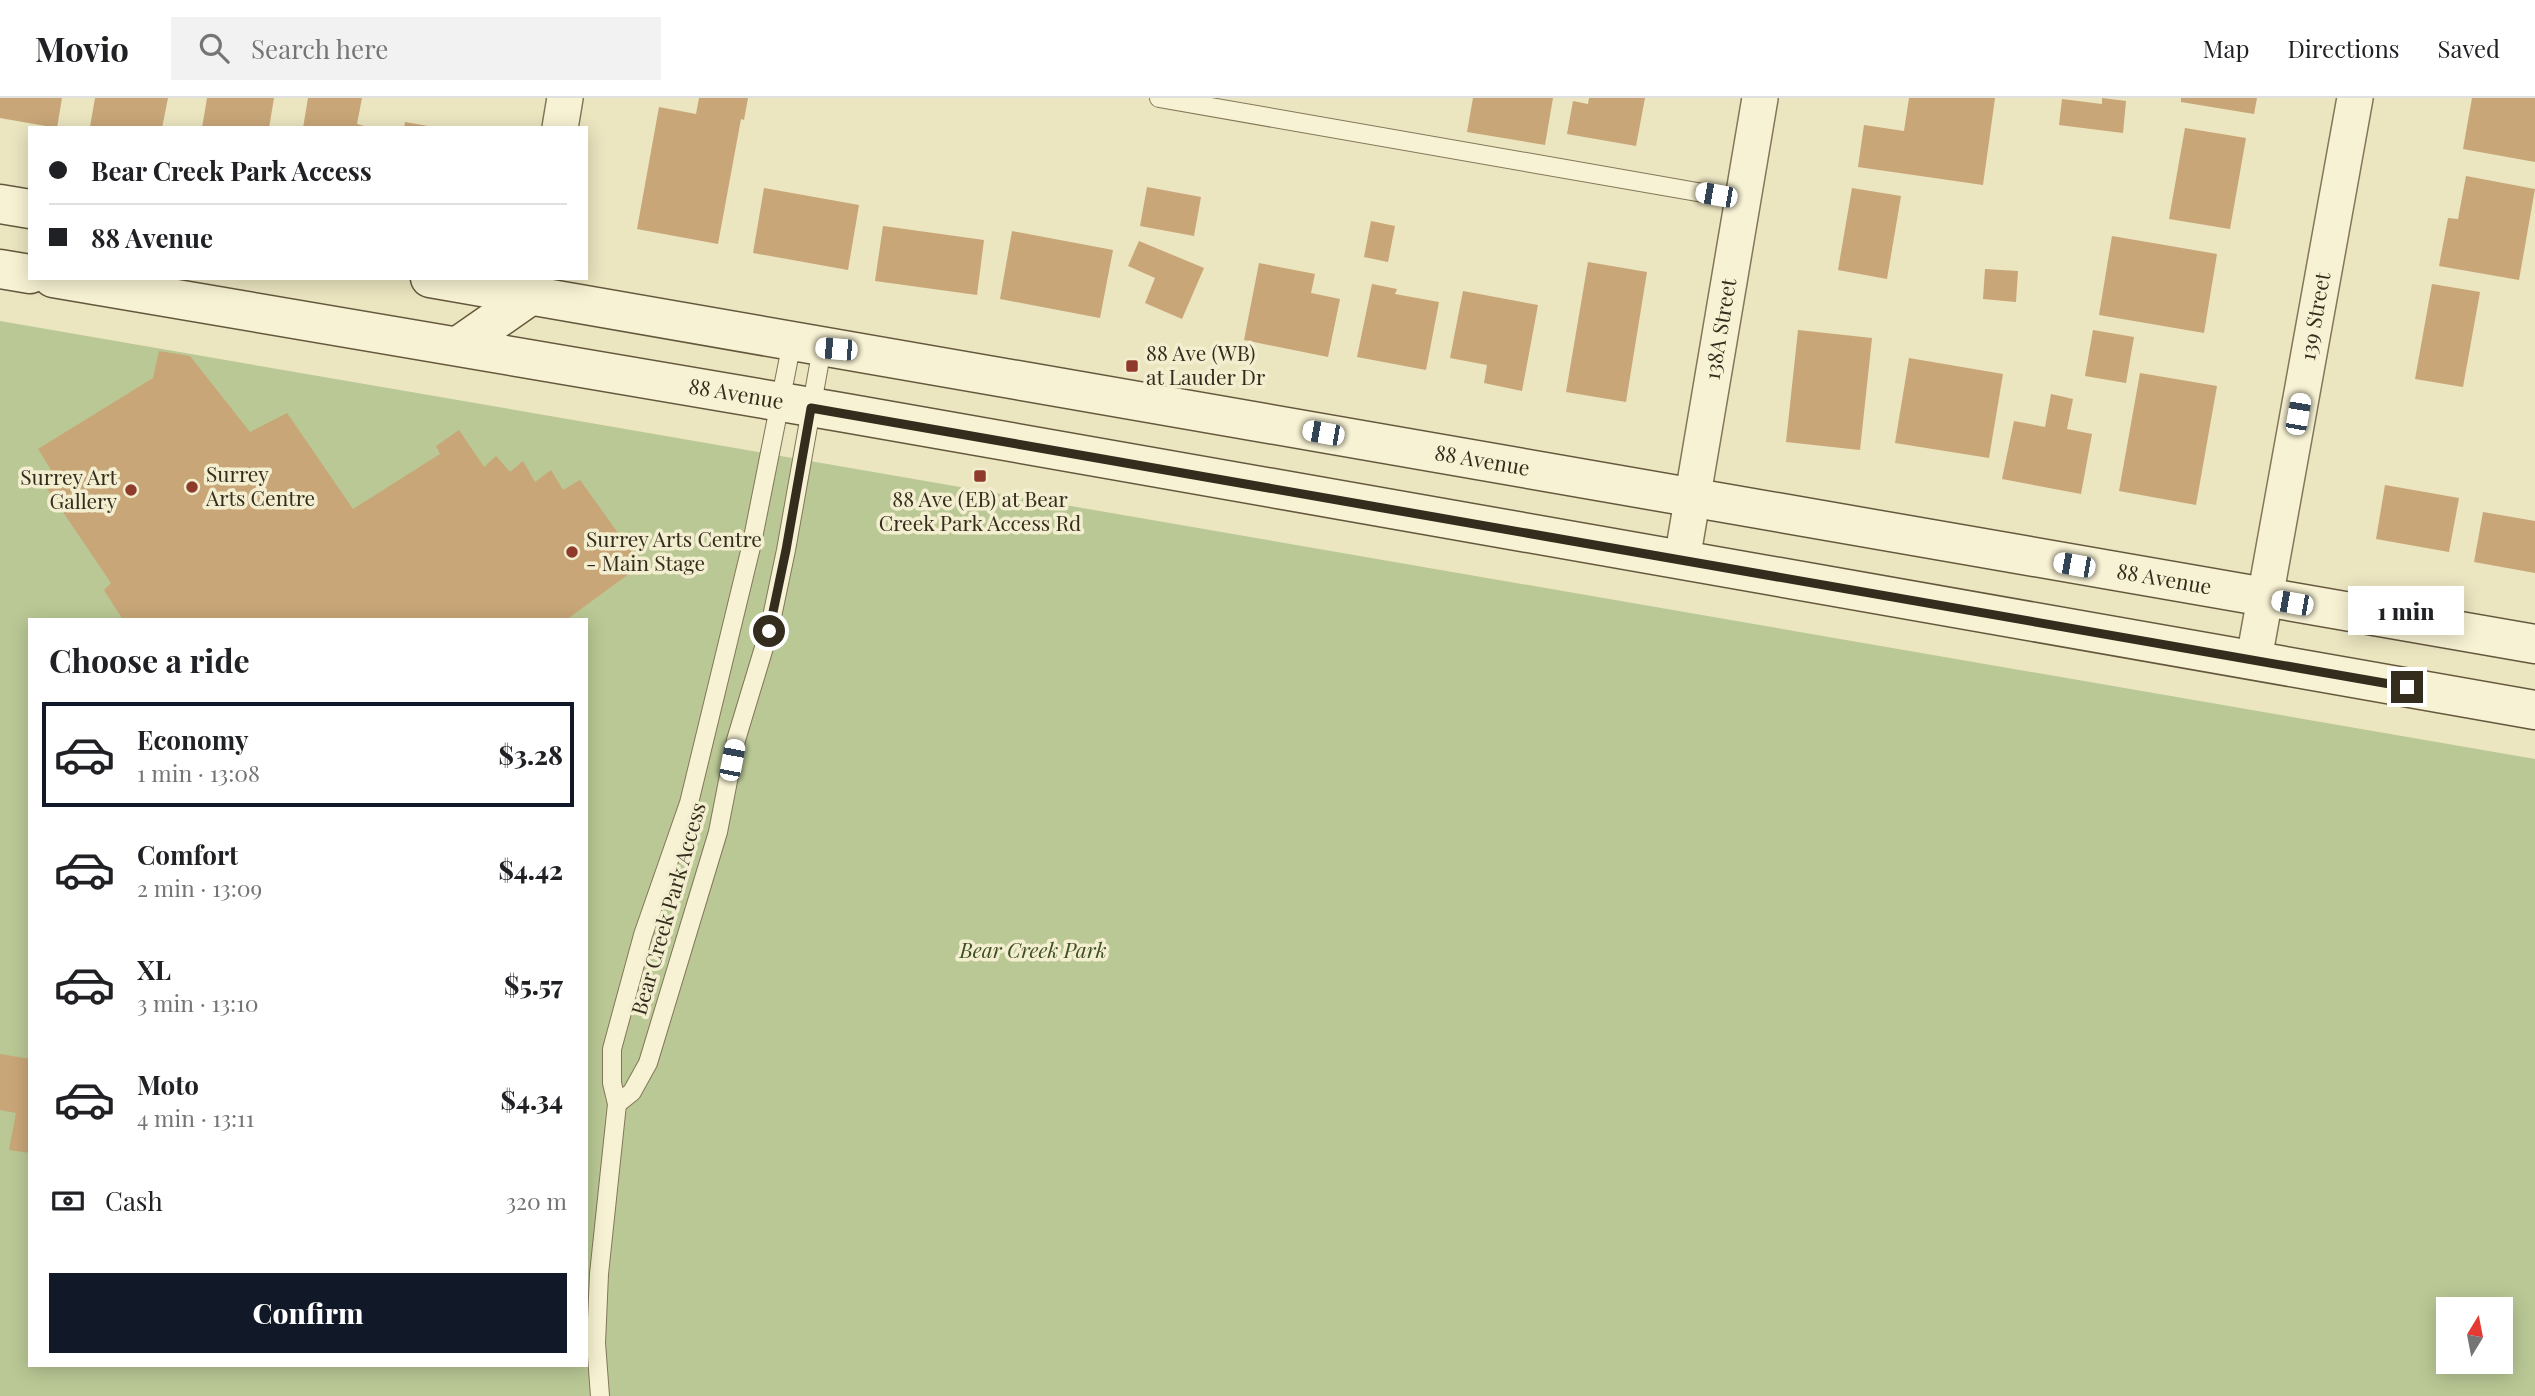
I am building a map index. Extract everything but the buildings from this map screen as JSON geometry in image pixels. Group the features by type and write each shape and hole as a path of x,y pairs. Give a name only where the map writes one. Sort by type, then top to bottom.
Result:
{"main road":[{"path":"0,204 28,209"},
{"path":"0,269 28,274"},
{"name":"88 Avenue","path":"65,280 458,346 2535,710"},
{"name":"88 Avenue","path":"452,280 531,287 807,345 851,350 2535,644"},
{"path":"458,346 531,287"}],"street":[{"path":"560,126 565,98"},
{"name":"138A Street","path":"1682,560 1760,98"},
{"name":"139 Street","path":"2254,659 2355,98"}],"lane":[{"path":"1159,98 1742,200"},
{"name":"Bear Creek Park Access","path":"617,1104 632,1092 648,1063 718,832 736,740 769,631 786,550 796,405 807,345"},
{"name":"Bear Creek Park Access","path":"600,1396 596,1343 598,1274 617,1104 612,1083 612,1049 643,935 689,803 752,543 796,405 807,345"}],"green space":[{"name":"Bear Creek Park","path":"0,321 2535,759 2535,1396 0,1396"}],"place":[{"name":"88 Ave (WB) at Lauder Dr","path":"1132,366"},
{"name":"88 Ave (EB) at Bear Creek Park Access Rd","path":"980,476"},
{"name":"Surrey Arts Centre","path":"192,487"},
{"name":"Surrey Art Gallery","path":"131,490"},
{"name":"Surrey Arts Centre - Main Stage","path":"572,552"}],"route":[{"path":"769,631 811,408 2407,687"}]}
